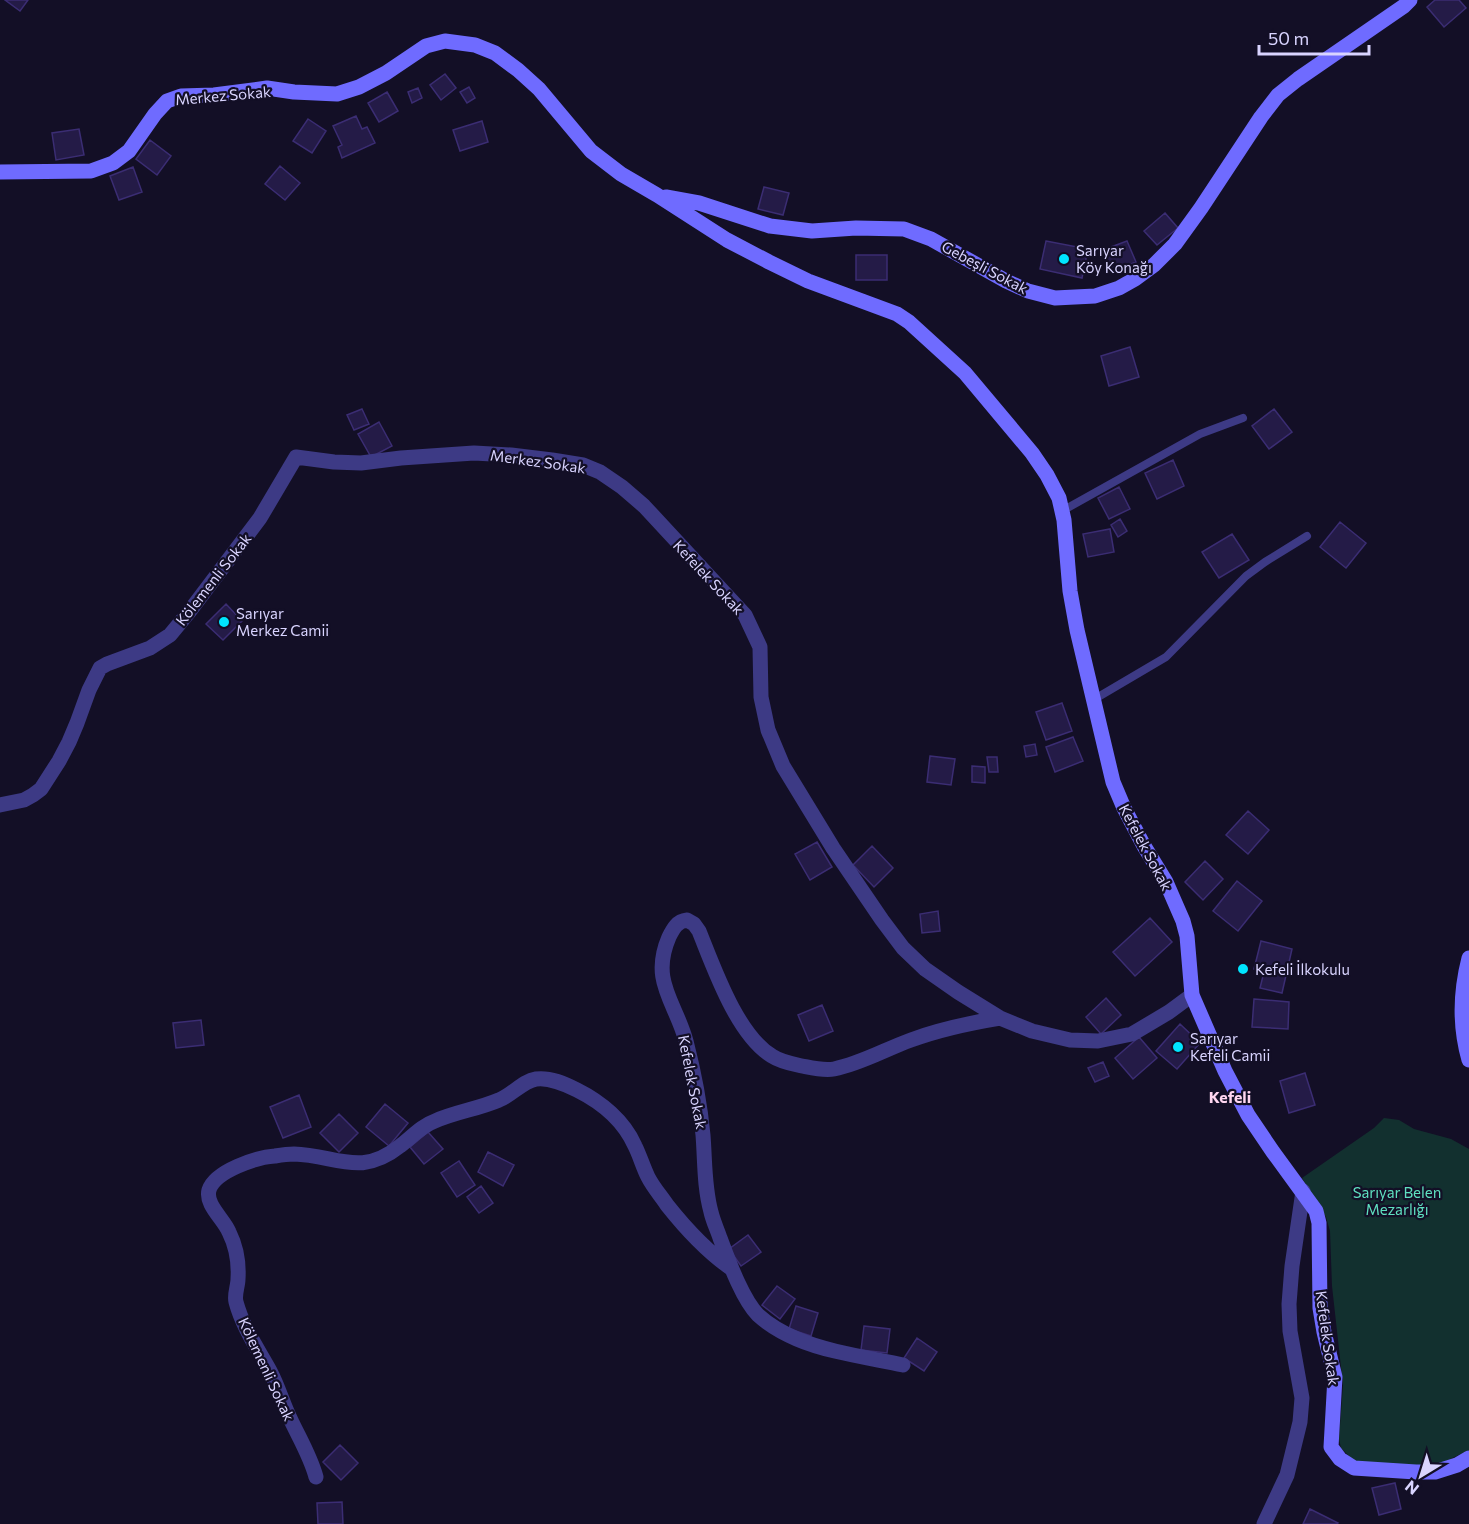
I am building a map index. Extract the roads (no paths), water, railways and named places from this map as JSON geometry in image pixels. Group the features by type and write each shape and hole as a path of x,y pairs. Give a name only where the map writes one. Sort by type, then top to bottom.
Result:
{"street":[{"name":"Gebeşli Sokak","path":"657,195 699,203 770,226 812,231 856,228 904,229 931,239 1028,291 1055,298 1095,296 1119,288 1135,279 1154,265 1175,244 1278,95 1410,0"},
{"name":"Merkez Sokak","path":"0,172 91,171 113,163 129,151 166,100 181,96 214,95 267,88 338,94 359,87 386,73 426,46 445,41 475,45 495,53 539,89 591,151 621,174 657,195"},
{"name":"Kefelek Sokak","path":"657,195 727,240 769,262 808,281 897,314 909,322 965,373 1032,453 1047,475 1059,498 1062,511 1070,591 1077,630 1113,782 1144,846 1166,882 1183,921 1187,936 1192,995 1225,1071 1248,1115 1316,1211 1319,1223 1320,1308 1335,1377 1331,1447 1340,1460 1354,1468 1372,1470 1435,1472 1457,1465 1469,1458"},
{"name":"Merkez Sokak","path":"296,457 361,463 474,453 552,460 583,465 600,472"},
{"name":"Kölemenli Sokak","path":"0,805 24,800 41,789 59,761 100,668 150,648 170,634 260,518 296,457"},
{"name":"Kefelek Sokak","path":"600,472 644,506 745,615 760,647 761,697 768,730 783,766 833,848 882,920 903,948 925,969 1000,1018 1032,1031 1070,1040 1098,1041 1132,1034 1192,995"},
{"name":"Kefelek Sokak","path":"903,1365 821,1347 797,1339 774,1327 757,1314 748,1300 732,1269 711,1211 697,1091 682,1026 664,986 662,974 664,948 673,928 681,920 694,924 699,931 721,987 747,1031 762,1049 774,1058 814,1069 831,1070 849,1066 935,1032 1000,1018"},
{"path":"1469,958 1461,1011 1462,1034 1469,1060"},
{"name":"Kölemenli Sokak","path":"316,1477 311,1460 288,1414 279,1387 255,1347 245,1324 236,1300 237,1254 229,1231 209,1200 209,1191 214,1182 247,1162 270,1156 294,1154 342,1163 367,1162 384,1158 421,1128 434,1121 501,1100 535,1079 547,1079 559,1082 594,1100 624,1126 648,1177 664,1200 689,1232 732,1269"},
{"path":"1264,1524 1287,1475 1300,1422 1302,1398 1290,1330 1288,1304 1303,1191"}],"lane":[{"path":"1062,511 1200,434 1243,418"},
{"path":"1094,700 1166,657 1246,576 1264,561 1308,536"}],"place":[{"name":"Sarıyar Köy Konağı","path":"1064,259"},
{"name":"Sarıyar Merkez Camii","path":"224,622"},
{"name":"Kefeli İlkokulu","path":"1243,969"},
{"name":"Sarıyar Kefeli Camii","path":"1178,1047"}],"district":[{"name":"Kefeli","path":"1230,1096"}],"park label":[{"name":"Sarıyar Belen Mezarlığı","path":"1397,1200"}]}
